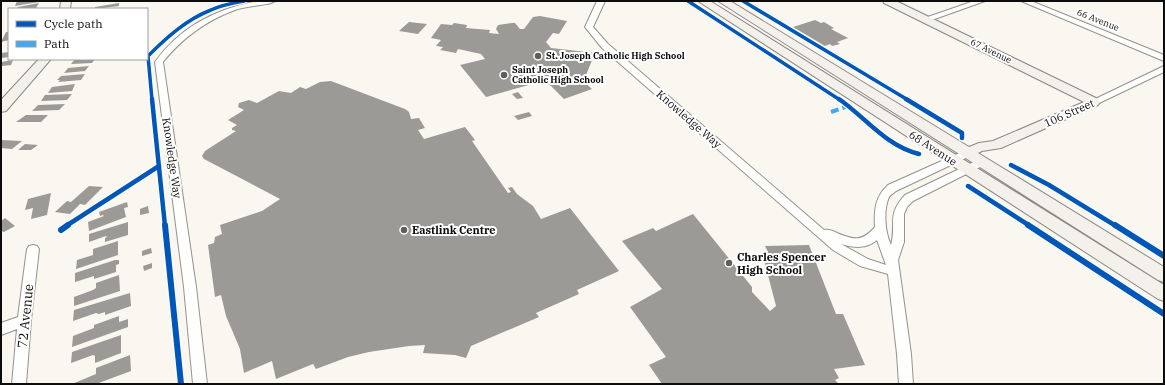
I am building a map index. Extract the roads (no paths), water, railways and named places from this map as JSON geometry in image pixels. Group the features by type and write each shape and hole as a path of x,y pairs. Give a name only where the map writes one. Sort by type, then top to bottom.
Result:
{"main road":[{"name":"68 Avenue","path":"703,1 1164,294"},
{"name":"68 Avenue","path":"723,1 1164,275"},
{"name":"67 Avenue","path":"888,1 1094,102"},
{"path":"1,108 44,60"},
{"name":"106 Street","path":"982,162 994,156 996,146 1094,102"},
{"path":"968,153 979,148 996,146"}],"street":[{"name":"Knowledge Way","path":"200,384 190,287 159,62 166,52 189,32 212,19 232,9 271,1"},
{"name":"Knowledge Way","path":"600,1 589,27 593,34 662,96 837,246 859,261 872,266 893,266"},
{"path":"926,20 980,1"},
{"name":"66 Avenue","path":"1025,1 1164,58"},
{"name":"106 Street","path":"1094,102 1164,69"},
{"path":"906,384 904,354 893,266 882,238 880,216 884,195 892,188 968,153"},
{"path":"893,266 898,241 897,214 901,206 909,198 982,162"},
{"name":"Knowledge Way","path":"814,227 844,241 863,243 870,240 881,228"},
{"name":"72 Avenue","path":"19,384 24,320 33,249"},
{"path":"1,329 24,320"}],"place":[{"name":"St. Joseph Catholic High School","path":"538,56"},
{"name":"Saint Joseph Catholic High School","path":"504,75"},
{"name":"Eastlink Centre","path":"404,230"},
{"name":"Charles Spencer High School","path":"729,263"}]}
